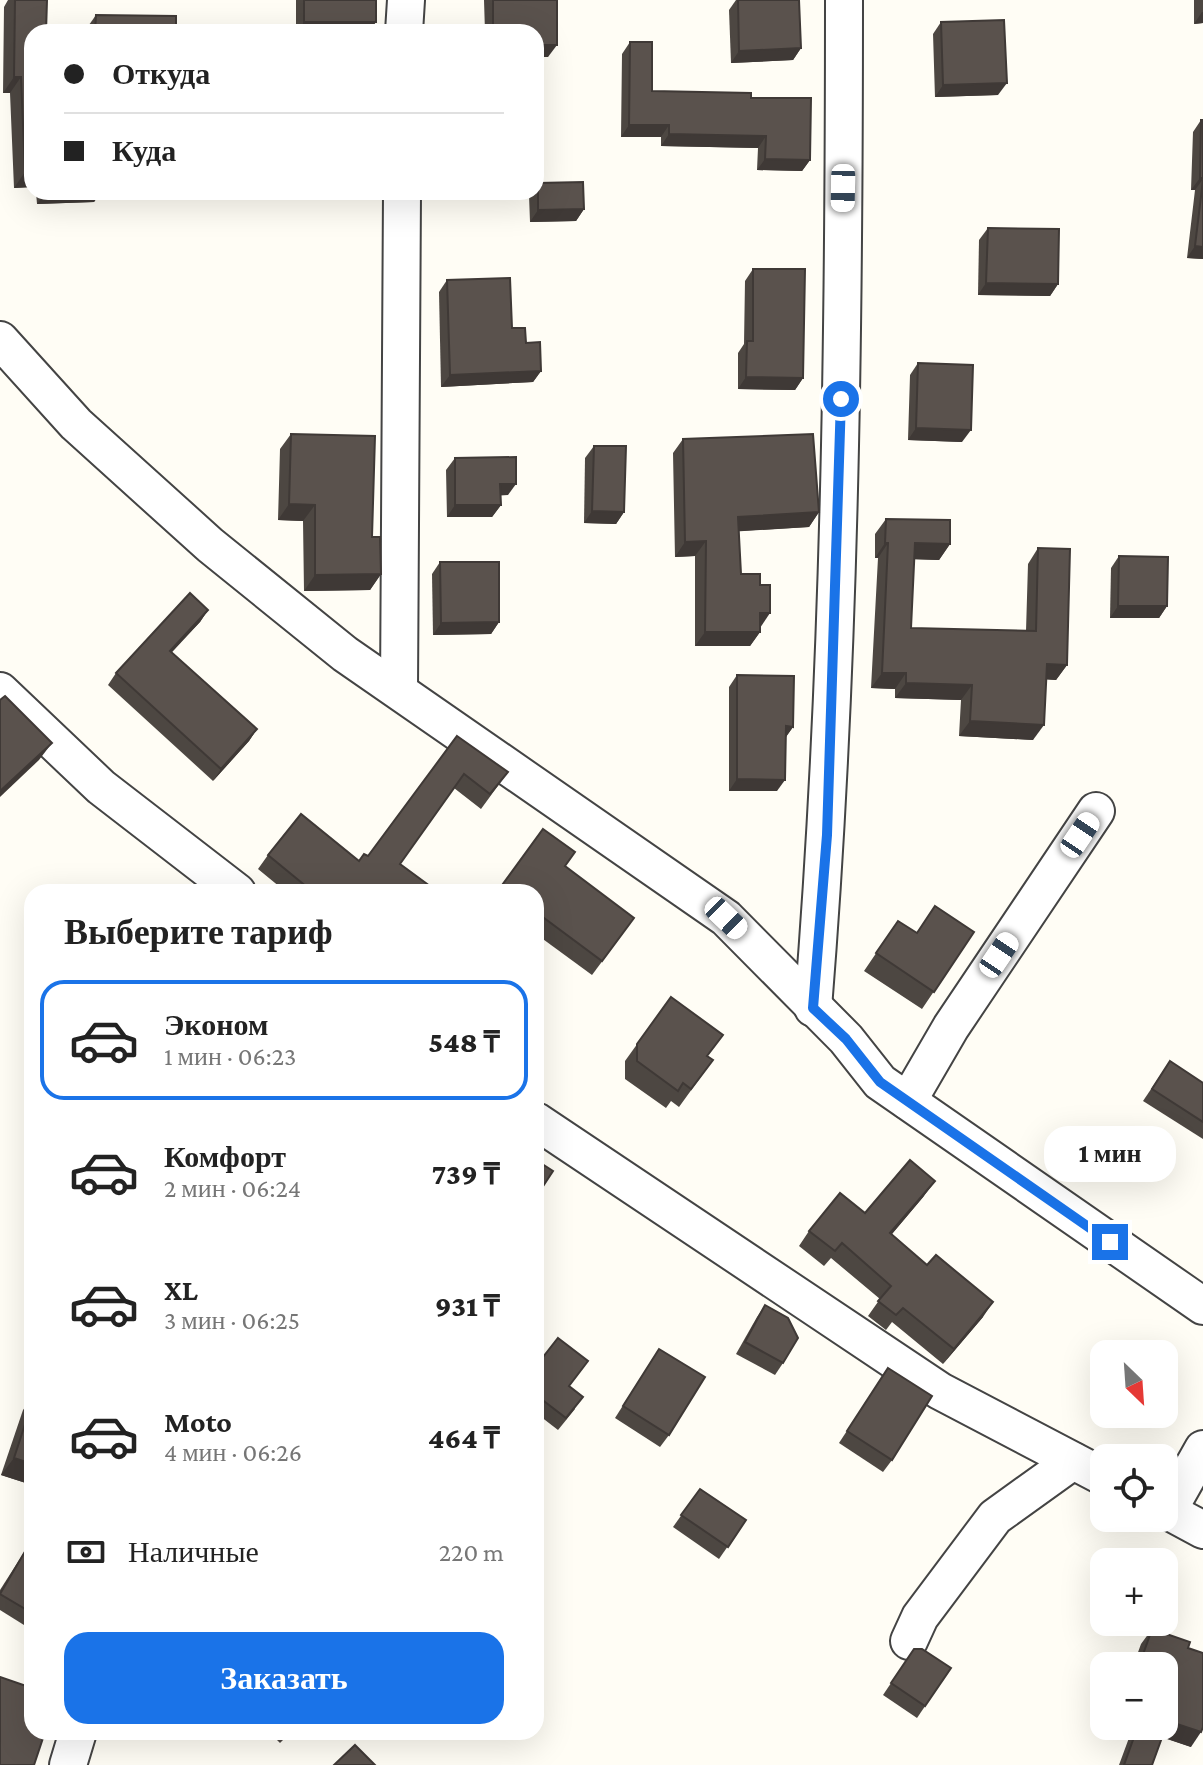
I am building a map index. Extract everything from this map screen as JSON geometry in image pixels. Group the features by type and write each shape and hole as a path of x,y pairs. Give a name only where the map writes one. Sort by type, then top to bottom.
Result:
{"street":[{"path":"404,24 406,0"},
{"path":"813,1008 827,835 840,429 844,0"},
{"path":"399,690 402,200"},
{"path":"0,340 76,424 210,545 345,654 726,918 846,1039 880,1082 1203,1306"},
{"path":"0,691 101,787 227,884"},
{"path":"908,1101 951,1027 1096,811"},
{"path":"544,1126 940,1391 1090,1470"},
{"path":"1178,1490 1203,1449"},
{"path":"909,1641 920,1617 995,1517 1073,1461"},
{"path":"1178,1516 1203,1530"},
{"path":"68,1765 76,1740"}],"building":[{"path":"15,0 47,0 46,24 24,24 24,148 21,77 14,77"},
{"path":"304,0 376,0 376,22 304,22"},
{"path":"493,0 557,0 557,45 544,45 544,24 493,24"},
{"path":"738,0 799,0 801,48 739,51"},
{"path":"96,15 176,16 176,24 95,24"},
{"path":"1004,20 1007,83 943,85 941,22"},
{"path":"630,42 652,42 652,91 751,93 751,98 811,98 810,160 765,159 766,136 669,134 669,125 629,125"},
{"path":"1203,120 1203,178 1200,178"},
{"path":"1203,180 1203,247 1195,246"},
{"path":"583,182 584,209 538,210 538,200 544,200 544,183"},
{"path":"988,228 1059,229 1058,284 986,283"},
{"path":"753,269 805,269 803,378 746,377 747,341 753,341"},
{"path":"510,278 512,328 525,328 526,343 540,342 541,371 450,375 447,280"},
{"path":"918,363 973,365 971,430 916,428"},
{"path":"291,434 375,436 372,537 380,537 381,574 315,575 315,505 289,504"},
{"path":"813,434 819,512 738,517 741,574 760,574 760,585 770,585 770,613 760,613 760,632 705,632 706,541 685,542 683,439"},
{"path":"594,446 626,446 624,512 592,511"},
{"path":"516,457 516,484 500,484 501,505 455,505 455,458"},
{"path":"886,519 950,520 950,544 915,543 911,628 1036,631 1038,548 1070,549 1067,665 1047,664 1044,725 970,721 972,685 906,683 906,673 882,673 888,543 885,543"},
{"path":"1119,556 1168,557 1167,606 1118,606"},
{"path":"440,562 499,562 499,622 441,623"},
{"path":"190,593 208,610 170,651 257,729 221,769 116,673"},
{"path":"737,675 794,676 793,727 786,726 785,780 737,779"},
{"path":"5,696 52,743 0,791 0,700"},
{"path":"457,736 508,772 490,794 464,774 400,864 427,884 303,884 268,855 301,814 359,861 364,854 368,856"},
{"path":"543,829 575,852 565,866 634,918 602,961 544,918 544,884 503,884"},
{"path":"935,906 974,932 934,992 876,953 898,921 917,933"},
{"path":"671,997 723,1035 707,1056 713,1060 691,1089 683,1083 678,1091 637,1061 637,1044"},
{"path":"1170,1061 1203,1083 1203,1122 1152,1089"},
{"path":"910,1160 935,1181 890,1233 927,1265 936,1255 993,1302 954,1349 903,1308 896,1315 878,1301 891,1286 842,1243 835,1251 809,1231 840,1193 865,1213"},
{"path":"544,1165 553,1171 544,1185"},
{"path":"765,1305 788,1318 798,1338 783,1363 745,1342"},
{"path":"558,1338 588,1361 569,1386 583,1397 566,1418 544,1401 544,1356"},
{"path":"659,1349 705,1377 669,1435 623,1406"},
{"path":"888,1368 932,1396 892,1460 847,1431"},
{"path":"24,1427 24,1461 14,1458"},
{"path":"700,1489 746,1520 728,1547 681,1515"},
{"path":"24,1553 24,1608 0,1594"},
{"path":"1150,1636 1172,1636 1190,1642 1188,1648 1203,1653 1201,1732 1178,1724 1178,1652 1144,1652"},
{"path":"914,1649 922,1649 951,1668 925,1706 891,1683"},
{"path":"0,1677 24,1685 24,1740 42,1740 34,1765 0,1765"},
{"path":"1133,1740 1161,1740 1152,1765 1124,1765"},
{"path":"355,1745 375,1765 334,1765"}],"route":[{"path":"841,399 827,835 813,1008 846,1039 880,1082 1110,1242"}]}
